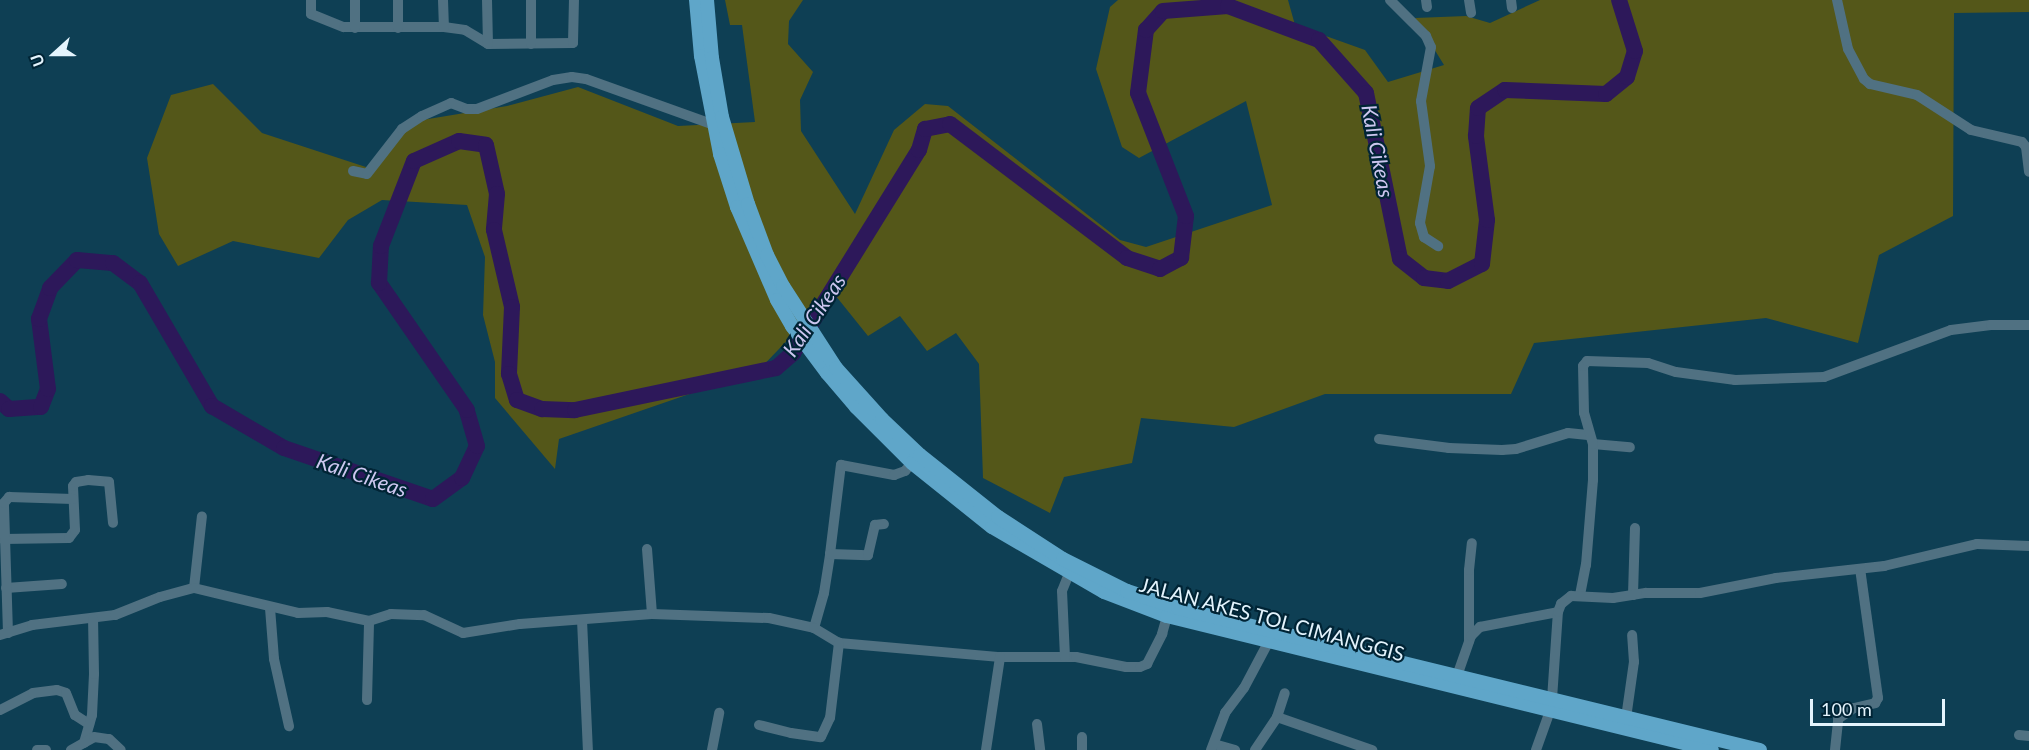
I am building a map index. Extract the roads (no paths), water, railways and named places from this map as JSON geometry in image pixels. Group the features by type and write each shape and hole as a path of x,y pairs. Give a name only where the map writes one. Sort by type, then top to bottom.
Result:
{"main road":[{"name":"JALAN AKES TOL CIMANGGIS","path":"696,0 701,56 712,123 737,207 777,300 831,370 856,407 912,463 993,527 1104,592 1167,616 1551,705 1626,718 1760,750"},
{"name":"JALAN AKES TOL CIMANGGIS","path":"708,0 712,58 722,117 748,204 767,255 831,370 920,455 1064,567 1178,608 1457,676 1712,750"}],"street":[{"path":"305,0 311,14 344,27 444,27 465,30 488,44 573,44 574,0"},
{"path":"311,0 311,14"},
{"path":"355,0 355,28"},
{"path":"398,0 398,28"},
{"path":"443,0 444,27"},
{"path":"487,0 488,44"},
{"path":"531,0 531,44"},
{"path":"1390,0 1426,36 1431,47 1421,101 1430,166 1420,223 1424,237 1438,246"},
{"path":"1469,0 1471,13"},
{"path":"1837,0 1848,49 1864,79 1870,84 1917,95 1971,130 2022,142 2026,147 2029,172"},
{"path":"353,171 367,174 402,129 422,116 451,103 467,109 477,109 553,80 572,77 586,79 712,123"},
{"path":"1580,595 1586,565 1590,439 1582,375 1583,366 1587,361 1648,363 1676,372 1735,380 1824,377 1951,330 1991,325 2029,325"},
{"path":"1379,439 1502,450 1516,449 1568,433 1630,447"},
{"path":"814,628 824,593 841,465 894,475 905,471 912,463"},
{"path":"3,539 69,538 75,530 73,486 76,482 97,479 109,482 113,523"},
{"path":"73,499 9,497 4,503 3,539 6,588 4,634 32,625 115,615 160,597 194,588 298,614 327,612 369,621 391,614 424,615 470,634 520,624 652,614 769,618 814,628 839,643 1000,657 1065,657 1140,668 1147,664 1162,634 1167,616"},
{"path":"194,588 202,516"},
{"path":"830,554 868,555 875,525 884,524"},
{"path":"1633,595 1635,528"},
{"path":"1469,641 1469,570 1472,543"},
{"path":"1536,750 1551,705 1558,612 1567,598 1580,595 1607,598 1700,593 1776,578 1891,565 1977,544 2029,546"},
{"path":"647,549 652,614"},
{"path":"1064,567 1062,591 1065,657"},
{"path":"1835,750 1838,719 1854,708 1875,703 1878,698 1860,569"},
{"path":"6,588 62,584"},
{"path":"270,608 274,659 289,726"},
{"path":"1457,676 1473,632 1484,626 1558,612"},
{"path":"84,743 89,724 94,674 93,619"},
{"path":"582,620 588,750"},
{"path":"367,700 369,621"},
{"path":"1626,718 1635,662 1632,635"},
{"path":"1234,750 1213,747 1226,713 1244,688 1269,640"},
{"path":"759,725 821,737 830,718 839,643"},
{"path":"986,750 1000,657"},
{"path":"0,710 33,693 57,690 66,693 75,715 89,724"},
{"path":"1256,750 1277,717 1285,693"},
{"path":"712,750 719,713"},
{"path":"1277,717 1372,750"},
{"path":"1038,724 1040,750"},
{"path":"1082,737 1082,750"},
{"path":"70,750 94,738 109,739 121,750"},
{"path":"37,750 46,750"}],"waterway":[{"name":"Kali Cikeas","path":"0,401 9,409 41,407 48,389 39,319 50,288 77,260 113,263 140,283 212,406 284,448 433,499 462,478 477,446 467,410 379,283 381,246 414,161 459,141 486,145 497,194 494,230 512,307 509,374 517,400 542,409 575,410 776,368 793,353 919,150 925,129 950,124 1127,258 1160,269 1181,258 1186,216 1138,93 1146,30 1163,11 1228,6 1319,40 1366,93 1400,259 1424,278 1448,281 1482,264 1487,220 1476,136 1478,108 1505,90 1606,94 1627,77 1635,51 1619,0"}]}
